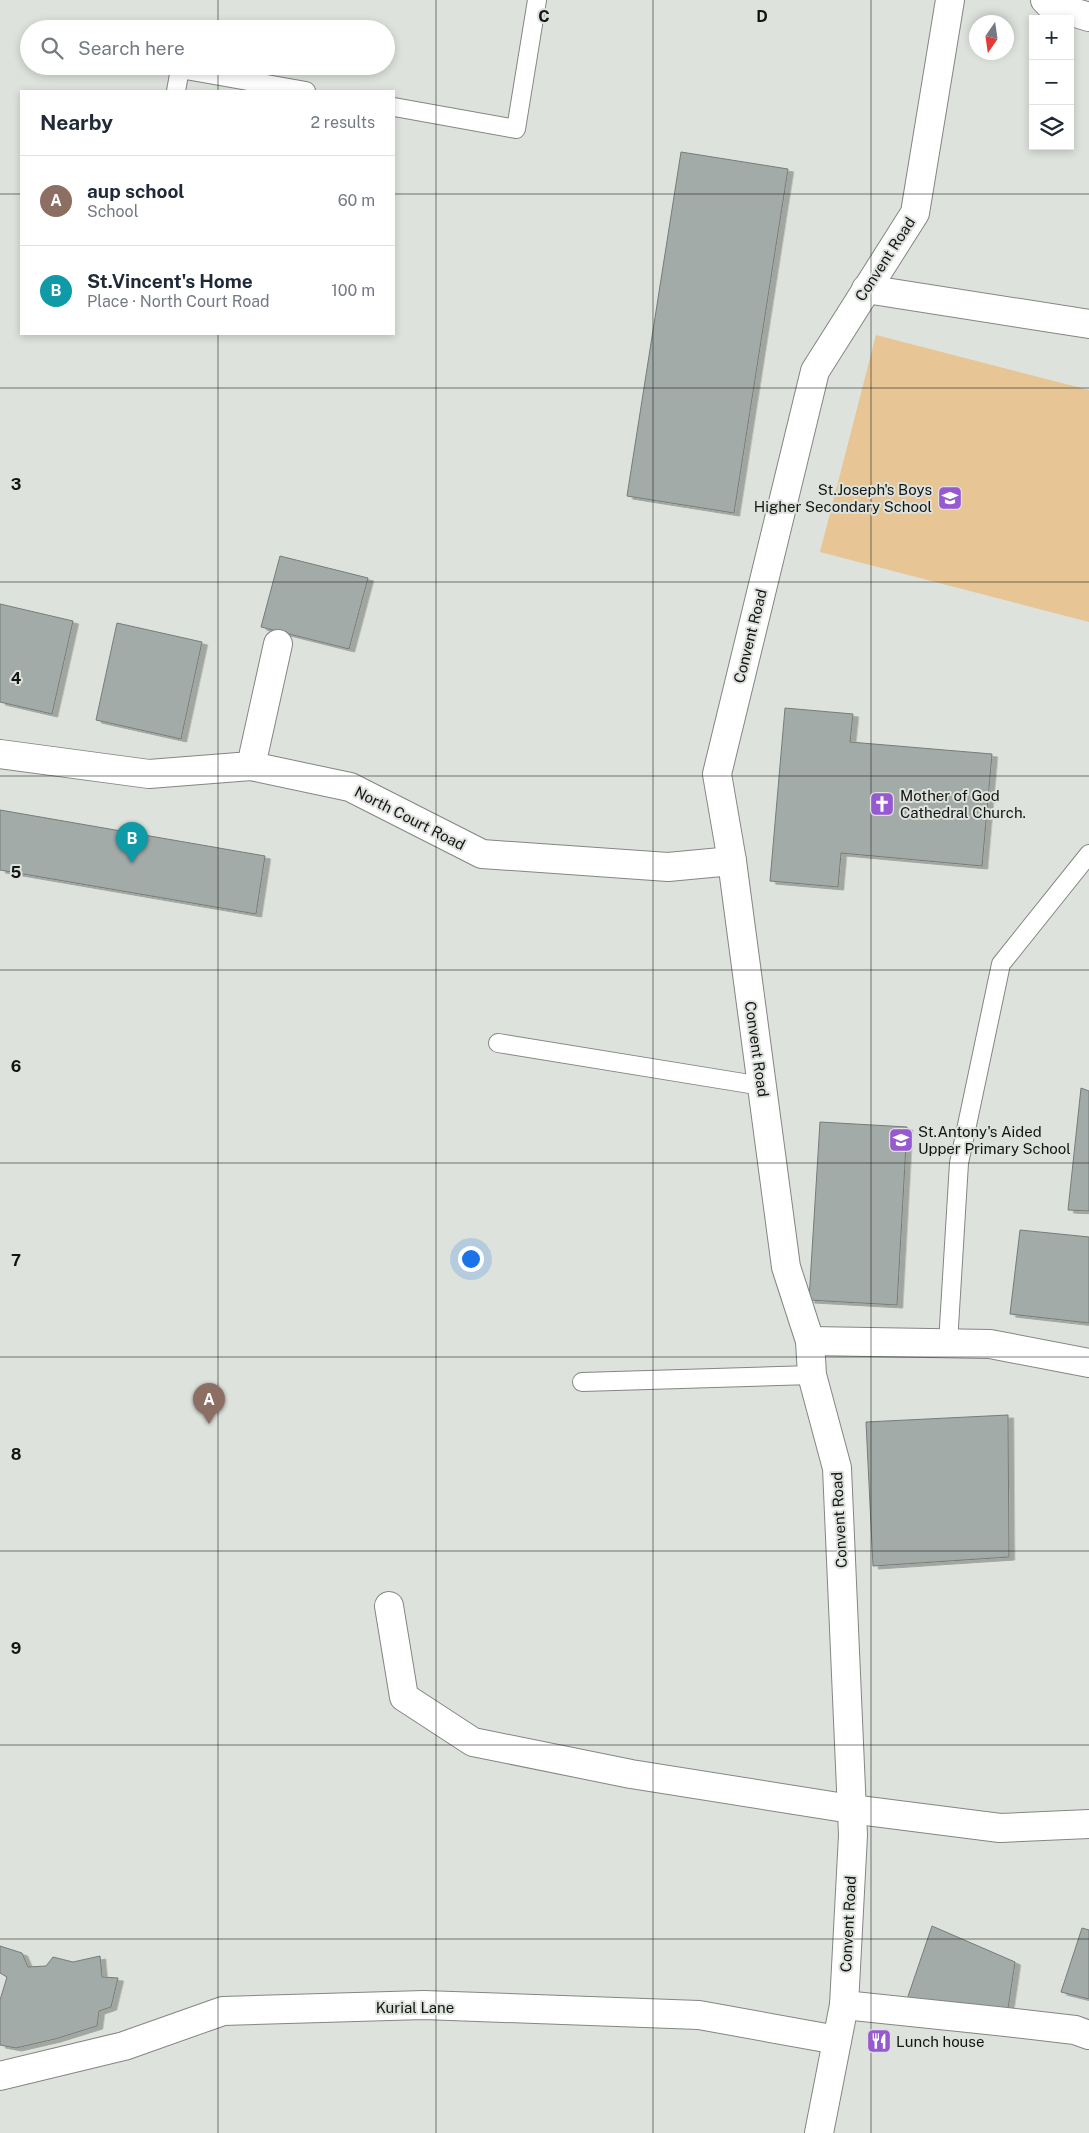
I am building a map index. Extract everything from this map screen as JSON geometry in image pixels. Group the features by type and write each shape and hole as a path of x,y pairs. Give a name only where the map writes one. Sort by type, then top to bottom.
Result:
{"street":[{"name":"Convent Road","path":"819,2133 844,2005 853,1835 837,1468 812,1375 810,1341 786,1267 732,861 717,774 815,371 916,213 950,0"},
{"path":"1045,0 1050,5 1089,16"},
{"path":"866,289 1089,324"},
{"path":"251,766 278,644"},
{"name":"North Court Road","path":"0,754 149,774 251,766 350,787 482,854 668,866 732,861"},
{"path":"810,1341 990,1344 1089,1364"},
{"path":"389,1606 404,1698 473,1742 631,1774 851,1809 1000,1828 1089,1824"},
{"name":"Kurial Lane","path":"0,2076 124,2046 223,2011 424,2005 699,2015 837,2040"},
{"path":"844,2005 1075,2030 1089,2035"}],"lane":[{"path":"395,107 516,129 537,0"},
{"path":"176,90 179,75"},
{"path":"214,75 300,90"},
{"path":"948,1343 959,1162 1001,964 1089,854"},
{"path":"498,1043 762,1086"},
{"path":"582,1382 812,1375"}],"shaded area":[{"name":"St.Joseph's Boys Higher Secondary School","path":"876,335 1089,390 1089,622 820,552"}],"building":[{"path":"681,152 788,169 734,513 627,496"},
{"path":"280,556 368,578 349,649 261,627"},
{"path":"0,604 73,621 52,714 0,702"},
{"path":"117,623 202,642 181,739 96,720"},
{"name":"Mother of God Cathedral Church.","path":"785,708 853,714 850,742 992,754 982,866 841,853 838,887 770,881"},
{"path":"0,810 265,856 256,914 0,870"},
{"path":"1081,1088 1089,1091 1089,1211 1068,1210"},
{"path":"820,1122 907,1127 897,1305 809,1300"},
{"path":"1020,1230 1089,1237 1089,1323 1010,1314"},
{"path":"1008,1415 1009,1557 873,1566 866,1422"},
{"path":"932,1926 1015,1962 1006,2022 903,2011"},
{"path":"1082,1928 1089,1930 1089,1999 1061,1992"},
{"path":"0,1946 22,1953 28,1967 46,1966 53,1957 73,1962 100,1956 102,1977 118,1978 111,2007 99,2011 97,2026 55,2039 16,2048 0,2045 0,2000 7,1977 0,1973"}],"place":[{"name":"St.Joseph's Boys Higher Secondary School","path":"950,498"},
{"name":"Mother of God Cathedral Church.","path":"882,804"},
{"name":"St.Vincent's Home","path":"132,863"},
{"name":"St.Antony's Aided Upper Primary School","path":"901,1140"},
{"name":"aup school","path":"209,1424"},
{"name":"Lunch house","path":"879,2041"}]}
